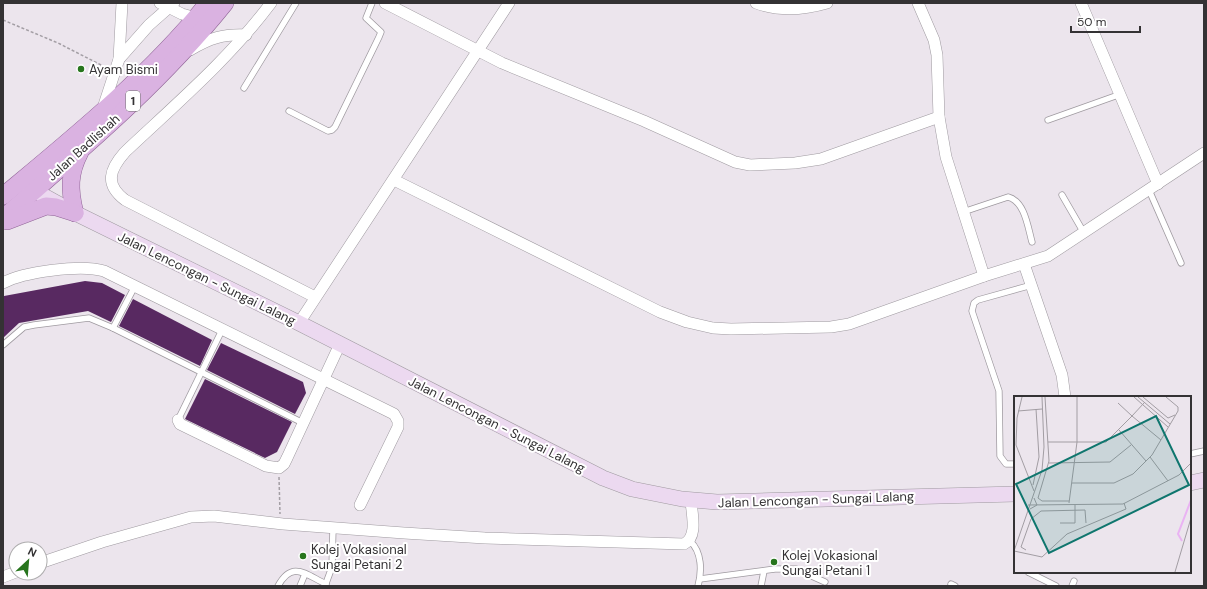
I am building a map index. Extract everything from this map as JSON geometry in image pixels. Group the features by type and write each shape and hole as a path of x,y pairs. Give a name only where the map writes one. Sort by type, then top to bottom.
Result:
{"main road":[{"name":"Jalan Badlishah","path":"3,218 27,187 102,111 162,55 208,3"},
{"name":"Jalan Badlishah","path":"3,196 27,187 83,147 178,57 224,3"},
{"path":"75,213 70,196 70,178 83,147"},
{"path":"3,224 46,206 56,207 75,213"}],"street":[{"path":"102,111 119,59 122,3"},
{"path":"271,3 246,35 203,80 125,152 115,164 111,179 117,192 125,200 315,297"},
{"path":"385,3 534,77 662,128 720,157 750,165 795,163 821,159 939,117"},
{"path":"300,323 315,297 394,180 509,3"},
{"path":"756,3 793,10 809,8 827,3"},
{"path":"918,3 934,40 937,54 939,117 946,157 962,212 984,276"},
{"path":"1081,3 1121,94 1153,187"},
{"path":"119,59 167,5 196,18"},
{"path":"178,57 206,40 227,35 246,35"},
{"path":"394,180 660,312 687,322 713,328 831,327 849,324 984,276 1048,256 1204,153"},
{"name":"Jalan Lencongan - Sungai Lalang","path":"27,187 75,213 300,323 612,482 632,488 692,501 723,502 1014,494"},
{"path":"1024,264 1062,375 1065,396"},
{"path":"3,283 21,276 83,267 104,271 394,414 398,421 398,427 360,504"},
{"path":"178,420 180,424 266,466 279,468 284,464 340,344"},
{"path":"1191,483 1204,480"},
{"path":"48,560 102,542 191,517 214,516 332,528 484,538 684,544 690,541 692,535 692,501"}],"lane":[{"path":"244,88 286,22 296,3"},
{"path":"289,111 328,131 335,127 379,37 380,32 366,18 372,3"},
{"path":"1048,120 1121,94"},
{"path":"1153,187 1181,263"},
{"path":"1062,195 1084,233"},
{"path":"962,212 1008,198 1013,198 1021,208 1032,242"},
{"path":"1014,464 1006,464 1000,456 999,391 972,311 974,303 978,300 1032,285"},
{"path":"113,328 135,286"},
{"path":"3,345 16,332 24,327 89,318 113,328 201,371 303,423"},
{"path":"178,420 222,330"},
{"path":"1191,454 1204,451"},
{"path":"278,586 284,576 290,571 298,571 325,585 332,567 332,528"},
{"path":"690,541 696,547 700,557 700,579 698,586"},
{"path":"700,579 764,571 796,569 825,582"},
{"path":"761,586 764,571"},
{"path":"1030,573 1056,586"},
{"path":"300,586 305,574"}],"path":[{"path":"3,20 58,43 116,72"},
{"path":"279,468 279,504 283,524"}],"building":[{"path":"85,281 102,283 125,295 111,322 88,311 19,323 3,338 4,296"},
{"path":"133,299 212,340 200,366 119,326"},
{"path":"221,343 303,382 306,393 295,414 207,370"},
{"path":"205,379 292,422 277,452 265,458 185,419"}],"place":[{"name":"Ayam Bismi","path":"81,69"},
{"name":"Kolej Vokasional Sungai Petani 2","path":"303,556"},
{"name":"Kolej Vokasional Sungai Petani 1","path":"774,562"}]}
